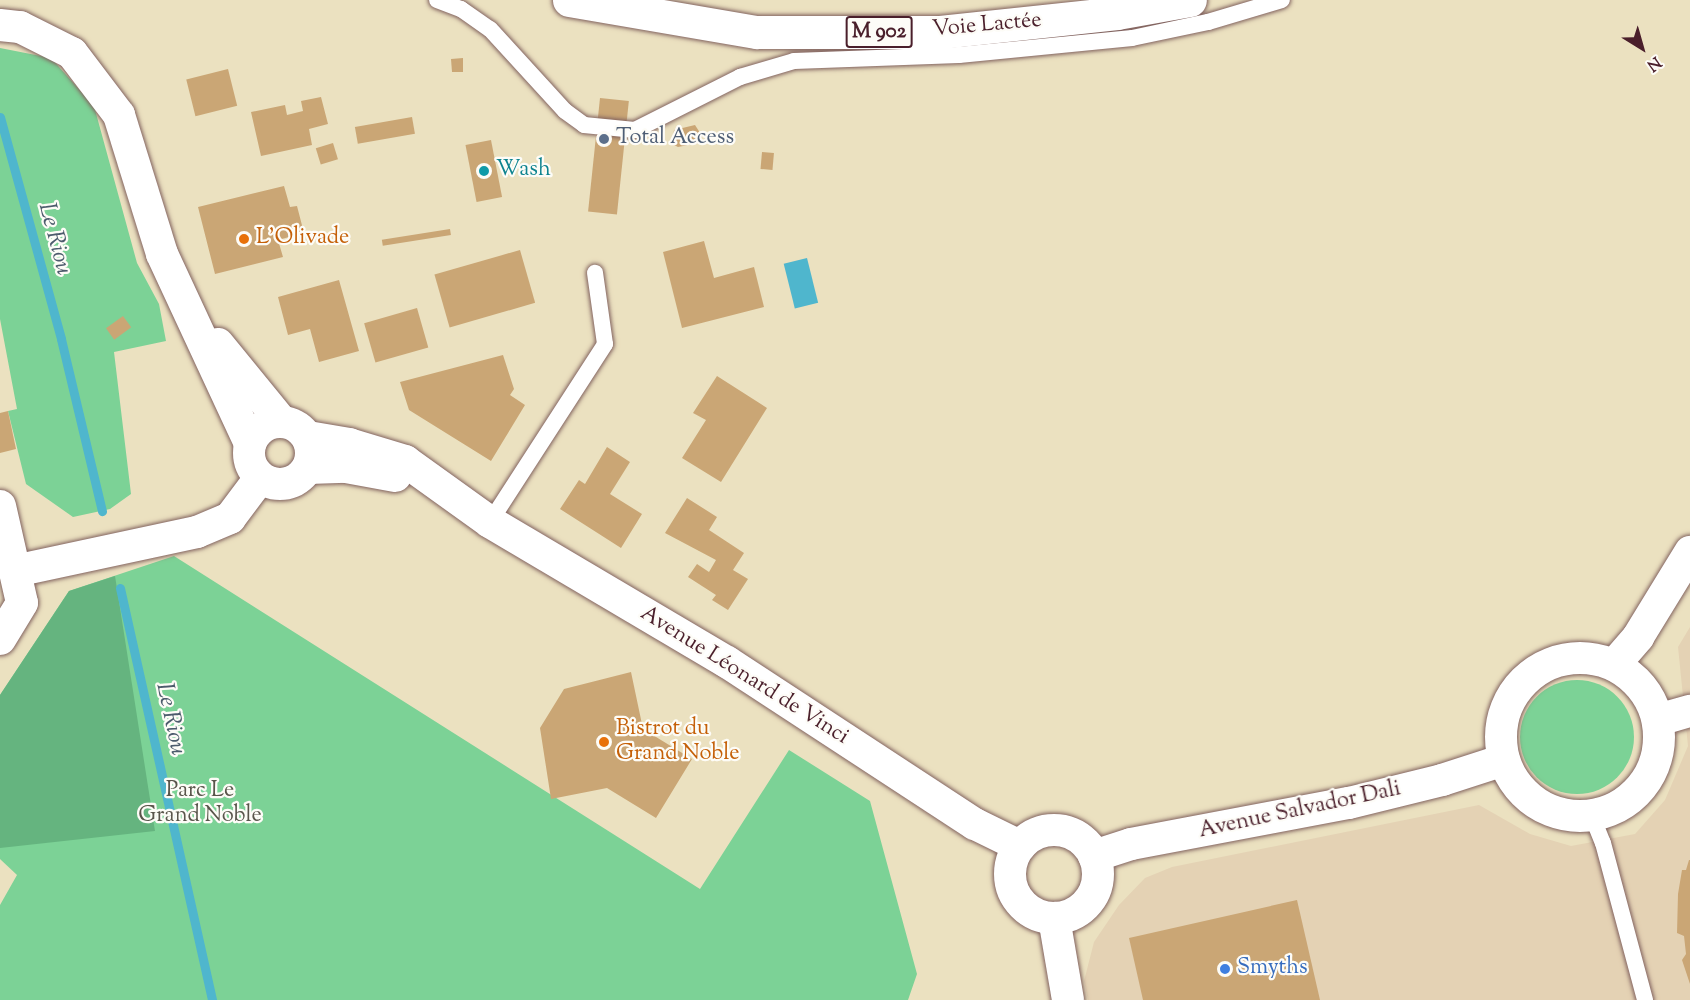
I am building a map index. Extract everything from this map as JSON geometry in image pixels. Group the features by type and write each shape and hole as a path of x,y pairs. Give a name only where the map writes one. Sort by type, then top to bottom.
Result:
{"highway":[{"name":"Voie Lactée","path":"569,0 757,32 928,32 1117,13 1190,0"}],"street":[{"path":"0,25 20,27 72,53 100,85 119,115 153,231 250,444 252,468 260,478 281,485 292,483 309,468 311,447 308,437 291,423 281,422 261,428 250,444"},
{"path":"185,300 281,422"},
{"name":"Avenue Léonard de Vinci","path":"308,437 349,444 405,461 479,515 727,662 975,824 1020,846"},
{"name":"Avenue Léonard de Vinci","path":"309,468 346,467 390,474 479,515"},
{"path":"15,571 197,532 230,518 260,478"},
{"path":"0,506 22,603 0,639"},
{"path":"1614,665 1638,637 1690,552"},
{"path":"1569,658 1592,658 1614,665 1634,678 1649,697 1658,720 1660,742 1646,782 1631,798 1592,816 1563,815 1537,804 1516,785 1504,760 1501,737 1504,715 1513,694 1528,677 1547,665 1569,658"},
{"path":"1658,720 1690,711"},
{"name":"Avenue Salvador Dali","path":"1094,856 1131,844 1349,802 1442,780 1504,760"},
{"path":"1062,831 1075,836 1094,856 1097,882 1090,899 1076,912 1054,918 1031,912 1014,895 1011,866 1020,846 1039,832 1062,831"},
{"path":"1054,918 1068,1000"}],"lane":[{"path":"437,0 461,9 490,29 565,111 584,125 635,130 740,77 794,61 970,54 1132,38 1208,22 1282,0"},
{"path":"479,515 605,344 595,273"},
{"path":"1592,816 1603,843 1645,1000"}],"shaded area":[{"path":"1690,627 1690,1000 1088,1000 1084,981 1094,942 1119,905 1145,878 1172,867 1479,805 1530,834 1571,846 1635,834 1665,800 1688,746 1678,647"}],"green space":[{"path":"0,48 51,58 94,106 137,263 159,304 166,341 114,352 131,494 110,509 73,517 26,484 8,411 17,409 0,319"},
{"name":"Parc Le Grand Noble","path":"174,556 700,889 789,750 870,801 917,974 908,1000 0,1000 0,905 17,875 0,859 0,695 69,591"},
{"path":"115,576 155,831 0,848 0,695 69,591"},
{"path":"1577,680 1599,684 1618,696 1630,715 1634,737 1630,759 1618,778 1599,790 1577,794 1555,790 1536,778 1524,759 1520,737 1524,715 1536,696 1555,684"}],"water":[{"path":"807,258 818,303 795,308 784,264"}],"building":[{"path":"463,58 463,72 452,72 451,59"},
{"path":"228,69 237,106 195,116 186,79"},
{"path":"321,97 328,124 309,129 312,145 261,156 251,112 285,105 287,115 303,111 301,101"},
{"path":"600,98 629,101 617,214 588,211"},
{"path":"412,117 415,134 358,144 355,127"},
{"path":"695,125 702,136 698,143 678,147 672,144 674,130"},
{"name":"Wash","path":"491,140 502,197 477,202 465,145"},
{"path":"333,143 338,159 321,165 316,148"},
{"path":"762,152 774,153 772,170 761,169"},
{"path":"284,186 290,207 297,206 304,233 278,240 283,257 215,274 198,207"},
{"path":"450,229 451,235 383,246 382,240"},
{"path":"704,241 714,278 754,267 764,307 682,328 663,252"},
{"path":"520,250 535,303 450,327 434,275"},
{"path":"339,280 359,351 319,362 310,329 288,335 278,297"},
{"path":"417,308 428,347 375,363 364,323"},
{"path":"123,316 131,327 114,340 106,328"},
{"path":"503,355 514,389 510,395 525,405 491,461 409,410 400,382"},
{"path":"717,376 767,408 721,482 682,458 706,420 693,413"},
{"path":"8,411 16,449 0,453 0,413"},
{"path":"607,447 630,462 610,494 642,514 621,548 560,509 579,480 585,484"},
{"path":"687,498 717,517 709,530 744,553 733,570 748,579 728,610 712,600 716,595 688,577 697,564 709,572 716,560 665,533"},
{"name":"Bistrot du Grand Noble","path":"631,672 643,729 692,759 656,818 607,788 551,799 540,728 564,689"},
{"path":"1689,860 1690,984 1682,960 1686,954 1684,936 1677,933 1678,894 1682,870 1686,870"},
{"name":"Smyths","path":"1297,900 1320,1000 1143,1000 1129,938"}],"waterway":[{"name":"Le Riou","path":"0,117 61,339 102,511"},
{"name":"Le Riou","path":"120,588 212,1000"}],"place":[{"name":"Total Access","path":"604,139"},
{"name":"Wash","path":"484,171"},
{"name":"L'Olivade","path":"244,239"},
{"name":"Bistrot du Grand Noble","path":"604,742"},
{"name":"Smyths","path":"1225,969"}]}
